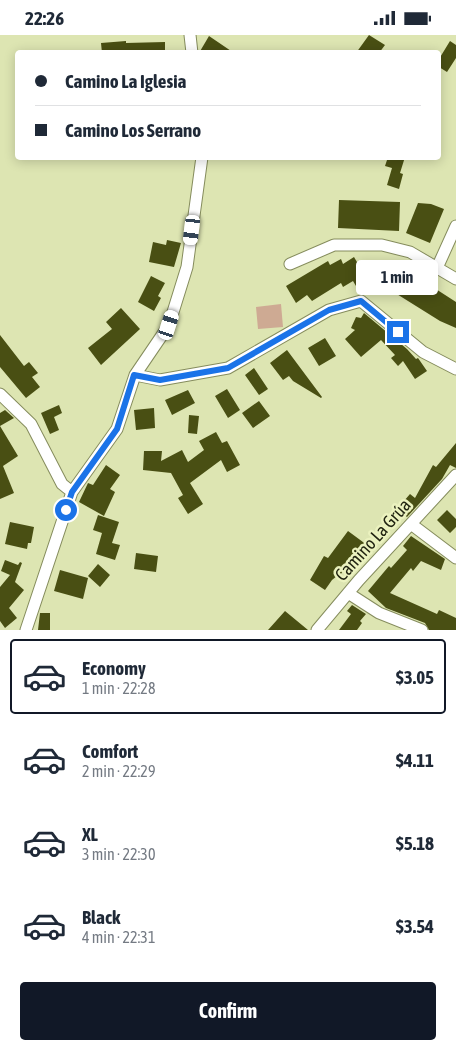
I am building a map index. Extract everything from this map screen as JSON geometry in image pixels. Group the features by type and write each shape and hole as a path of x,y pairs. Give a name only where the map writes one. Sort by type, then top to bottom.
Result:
{"street":[{"path":"190,35 192,50"},
{"path":"26,630 72,492 117,429 134,375 169,325 188,267 202,160"},
{"path":"437,268 456,226"},
{"path":"290,264 334,245 382,245 410,252 456,279"},
{"path":"134,375 160,380 228,368 329,310 361,301 423,352 456,369"},
{"path":"0,394 31,425 62,484 72,492"},
{"name":"Camino La Grúa","path":"317,630 348,593 456,475"},
{"path":"411,524 456,558"},
{"path":"348,593 379,613 422,630"}],"shaded area":[{"path":"281,304 283,327 258,329 256,307"}],"building":[{"path":"369,35 385,45 381,50 358,50"},
{"path":"209,36 230,50 201,50"},
{"path":"126,41 126,43 165,42 165,50 102,50 101,43"},
{"path":"450,41 456,45 456,58 447,72 441,68 441,56"},
{"path":"387,160 404,160 400,173 403,174 399,189 387,185 392,168 385,166"},
{"path":"339,200 400,202 399,231 338,228"},
{"path":"418,203 431,204 444,209 430,243 406,233"},
{"path":"167,240 181,243 174,267 149,262 153,242 166,245"},
{"path":"354,257 367,279 356,286 353,281 343,287 341,283 312,301 307,295 296,303 286,286 328,261 330,265 341,259 343,264"},
{"path":"385,260 396,266 397,264 456,302 456,328 440,321 384,286 382,290 370,282"},
{"path":"151,276 165,283 158,296 161,298 154,311 138,302"},
{"path":"121,308 140,329 101,365 88,348 112,329 106,322"},
{"path":"364,313 407,349 416,359 418,358 427,371 415,379 403,361 398,366 391,358 395,355 381,340 361,357 345,339 355,330 351,328 356,317 361,318"},
{"path":"0,335 24,366 29,362 38,373 32,377 40,387 26,398 0,367"},
{"path":"325,338 336,356 319,366 308,348"},
{"path":"287,350 321,398 293,381 289,376 283,380 270,363"},
{"path":"254,368 268,389 259,395 245,375"},
{"path":"227,389 240,410 228,418 215,396"},
{"path":"188,390 195,403 172,415 165,400"},
{"path":"259,401 270,416 253,428 242,413"},
{"path":"59,405 62,413 54,417 59,430 50,434 41,413"},
{"path":"154,408 155,428 136,430 134,410"},
{"path":"5,410 14,418 0,426 0,413"},
{"path":"189,415 199,416 197,434 188,433"},
{"path":"0,426 18,456 3,466 14,493 0,499"},
{"path":"216,432 222,443 227,441 240,465 227,472 221,460 190,483 203,504 188,514 178,498 183,495 171,473 143,470 144,451 162,451 161,461 182,450 188,462 204,450 199,441"},
{"path":"456,443 456,468 450,465 442,479 407,517 397,509 410,494 415,498 433,465 436,467"},
{"path":"106,465 120,475 110,489 115,492 104,516 79,502 88,483 93,485"},
{"path":"447,510 456,519 456,527 450,533 437,520"},
{"path":"98,515 119,522 112,543 120,545 115,560 96,554 102,533 93,530"},
{"path":"10,522 34,527 31,543 28,543 27,549 5,544"},
{"path":"348,531 367,545 363,549 366,552 356,565 350,560 339,577 337,576 332,580 325,590 310,580 324,556 328,558"},
{"path":"411,536 445,559 441,570 421,561 413,571 411,568 390,593 437,614 439,610 456,618 456,630 429,630 425,623 386,608 368,591 389,566 391,568 407,550 403,546"},
{"path":"136,553 158,556 156,572 134,569"},
{"path":"5,560 18,565 20,562 22,563 15,582 24,590 9,608 17,618 5,628 0,621 0,587 10,575 1,571"},
{"path":"98,564 110,575 100,587 88,576"},
{"path":"60,570 88,578 83,599 54,591"},
{"path":"352,605 366,614 360,621 362,623 357,630 339,630 351,614 347,611"},
{"path":"285,611 308,630 268,630"},
{"path":"40,613 50,613 50,630 38,630"}],"route":[{"path":"66,510 72,492 117,429 134,375 160,380 228,368 329,310 361,301 398,332"}]}
